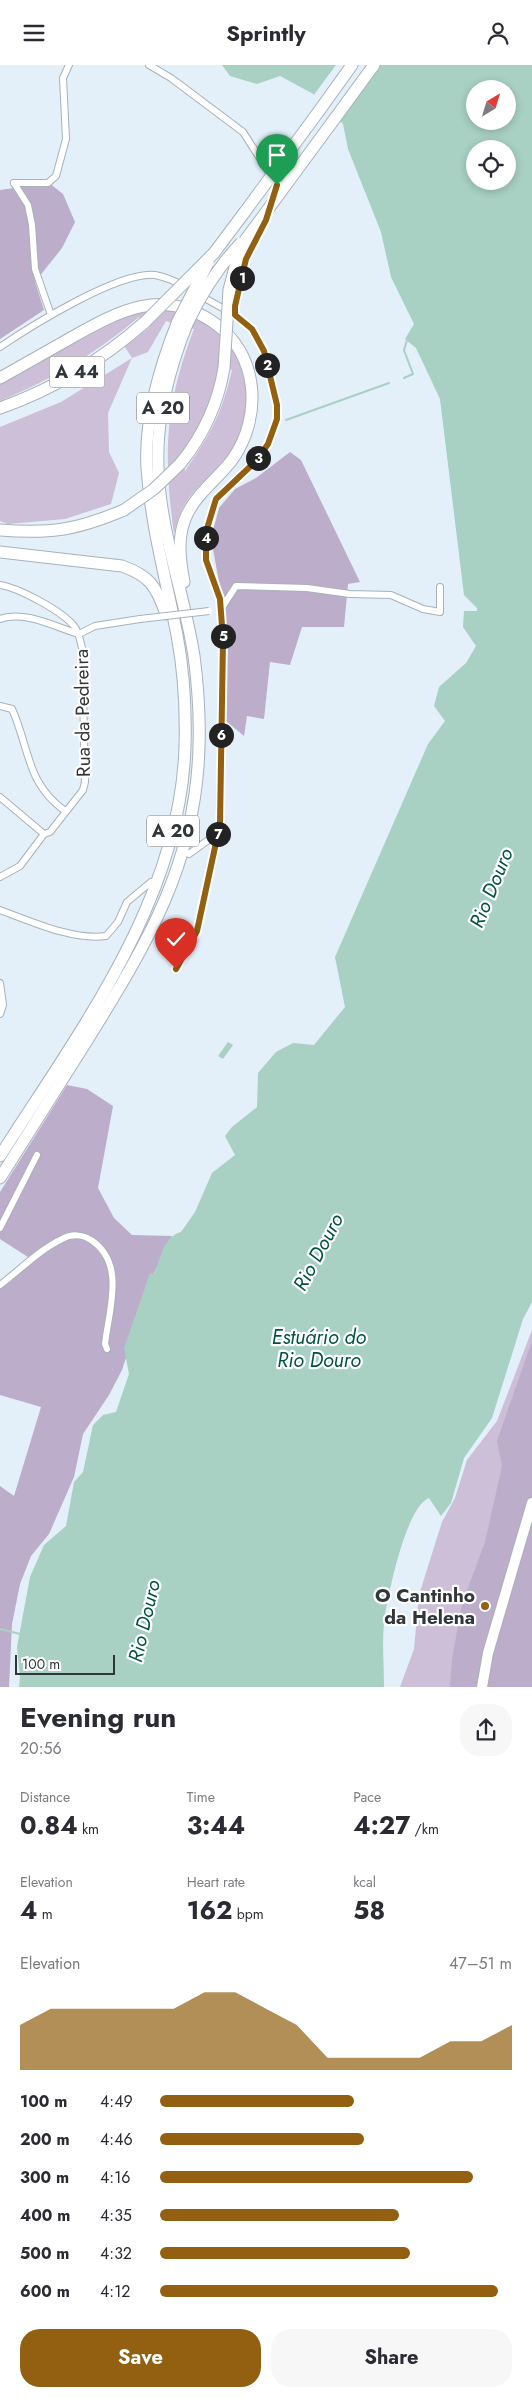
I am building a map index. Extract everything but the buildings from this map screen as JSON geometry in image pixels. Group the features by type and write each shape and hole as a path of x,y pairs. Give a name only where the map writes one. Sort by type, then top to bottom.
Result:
{"highway":[{"name":"A 20","path":"0,1156 89,1015 131,942 147,909 168,854 179,806 185,748 184,696 177,634 155,538 147,467 154,399 160,370 214,253 352,65"},
{"name":"A 20","path":"0,1179 130,972 165,903 181,860 193,808 199,749 198,695 194,655 167,538 158,469 163,402 176,354 182,322 195,306 224,260 246,239 374,65"},
{"path":"0,529 32,533 65,530 92,524 124,510 154,489 180,465 201,434 213,411 224,368 229,290 237,259 246,239"},
{"name":"A 44","path":"0,408 38,393 78,372 107,353 145,322 214,253"},
{"path":"0,378 114,315 144,305 173,305 204,316 216,324 237,347 250,376 253,403 250,424 242,444 231,461 192,505 184,520 180,542 180,564 194,630 194,655"},
{"path":"0,552 122,566 139,572 150,581 159,593 180,658"}],"main road":[{"path":"482,1687 488,1653 532,1503"}],"street":[{"path":"51,315 35,269 32,225 28,205 14,183 48,183 56,176 66,139 63,78 69,65"},
{"path":"149,65 171,78 243,132 277,185 266,220 246,259 235,306 235,315"},
{"path":"0,347 51,315 122,280 154,275 171,280 235,315 252,329 264,351 277,405 277,419 268,444 256,461 216,499 209,516 206,532 206,560 220,599 223,640 218,833 197,931 176,969"},
{"path":"0,585 21,591 59,614 74,625 79,634"},
{"path":"0,619 7,617 28,618 79,634 95,627 140,619 221,609 236,586 307,588 350,594 392,595 423,609 440,611 440,587"},
{"name":"Rua da Pedreira","path":"0,877 20,866 44,834 50,832 83,790 85,782 82,648 79,634"},
{"path":"0,706 12,709 39,785 52,802 65,811"},
{"path":"0,797 44,834"},
{"path":"189,854 218,833"},
{"path":"0,910 39,924 83,936 95,938 106,936 118,922 127,902 152,882"},
{"path":"0,983 3,1005 0,1015"},
{"path":"0,1228 37,1155"},
{"path":"0,1285 63,1238 75,1235 85,1236 105,1253 114,1275 105,1344 107,1349"}],"shaded area":[{"path":"49,183 63,194 75,222 62,248 35,282 44,310 0,339 0,190"},
{"path":"172,308 198,318 213,327 235,354 242,369 247,402 245,419 231,451 214,472 190,496 178,518 174,534 168,479 169,430 177,382 194,329 166,321 148,352 132,358 125,347 150,327 139,317 73,365 0,401 0,383 118,317 140,310","holes":["218,368 232,370 224,400 214,423 202,446 185,471 182,452 196,433 206,413"]},
{"path":"132,358 108,413 109,452 119,473 111,504 65,519 8,524 0,521 0,427 61,402"},
{"path":"290,452 301,460 360,582 348,584 344,627 302,627 290,665 270,662 264,719 247,716 244,736 226,721 225,615 211,538 219,508 235,489 256,478"},
{"path":"67,1085 87,1089 113,1106 98,1188 114,1218 132,1235 172,1236 154,1273 122,1370 109,1395 83,1434 74,1477 49,1534 31,1556 20,1584 12,1624 9,1687 0,1687 0,1486 14,1496 41,1407 0,1395 0,1287 31,1259 0,1239 0,1192"},
{"path":"532,1330 532,1442 455,1687 400,1687 414,1649 419,1595 442,1522 455,1498 467,1460 497,1421"},
{"path":"532,1341 532,1687 450,1687 452,1659 462,1604 485,1542 502,1466 497,1441"}],"water":[{"name":"Estuário do Rio Douro","path":"222,65 532,65 532,1302 523,1319 492,1418 464,1458 451,1503 441,1516 429,1498 421,1505 413,1517 405,1534 393,1574 384,1622 384,1687 19,1687 17,1647 30,1577 44,1545 66,1526 74,1482 83,1472 93,1425 103,1415 116,1412 129,1374 124,1348 150,1273 154,1274 166,1243 170,1238 181,1232 195,1212 212,1173 235,1155 225,1136 232,1127 257,1107 258,1073 276,1052 293,1043 314,1045 345,1007 335,957 428,744 445,721 434,706 439,687 466,663 476,646 463,627 464,611 477,611 477,608 464,595 440,399 416,348 405,339 414,324 391,277 381,232 348,149 343,124 317,96 280,76 257,84 230,76"},
{"path":"228,1042 233,1045 223,1059 218,1056"}],"pier":[{"path":"336,65 379,65 338,122 313,96"}],"waterway":[{"path":"404,378 413,374 404,350 407,340"},
{"path":"286,420 389,383"},
{"path":"0,1629 20,1634"}],"place":[{"name":"O Cantinho da Helena","path":"485,1606"}],"route":[{"path":"176,969 197,931 220,824 223,640 220,599 206,560 206,532 209,516 216,499 256,461 268,444 276,427 277,405 264,351 252,329 235,315 235,306 246,259 266,220 277,185"}],"water label":[{"name":"Rio Douro","path":"491,888"},
{"name":"Rio Douro","path":"318,1252"},
{"name":"Rio Douro","path":"144,1621"}]}
